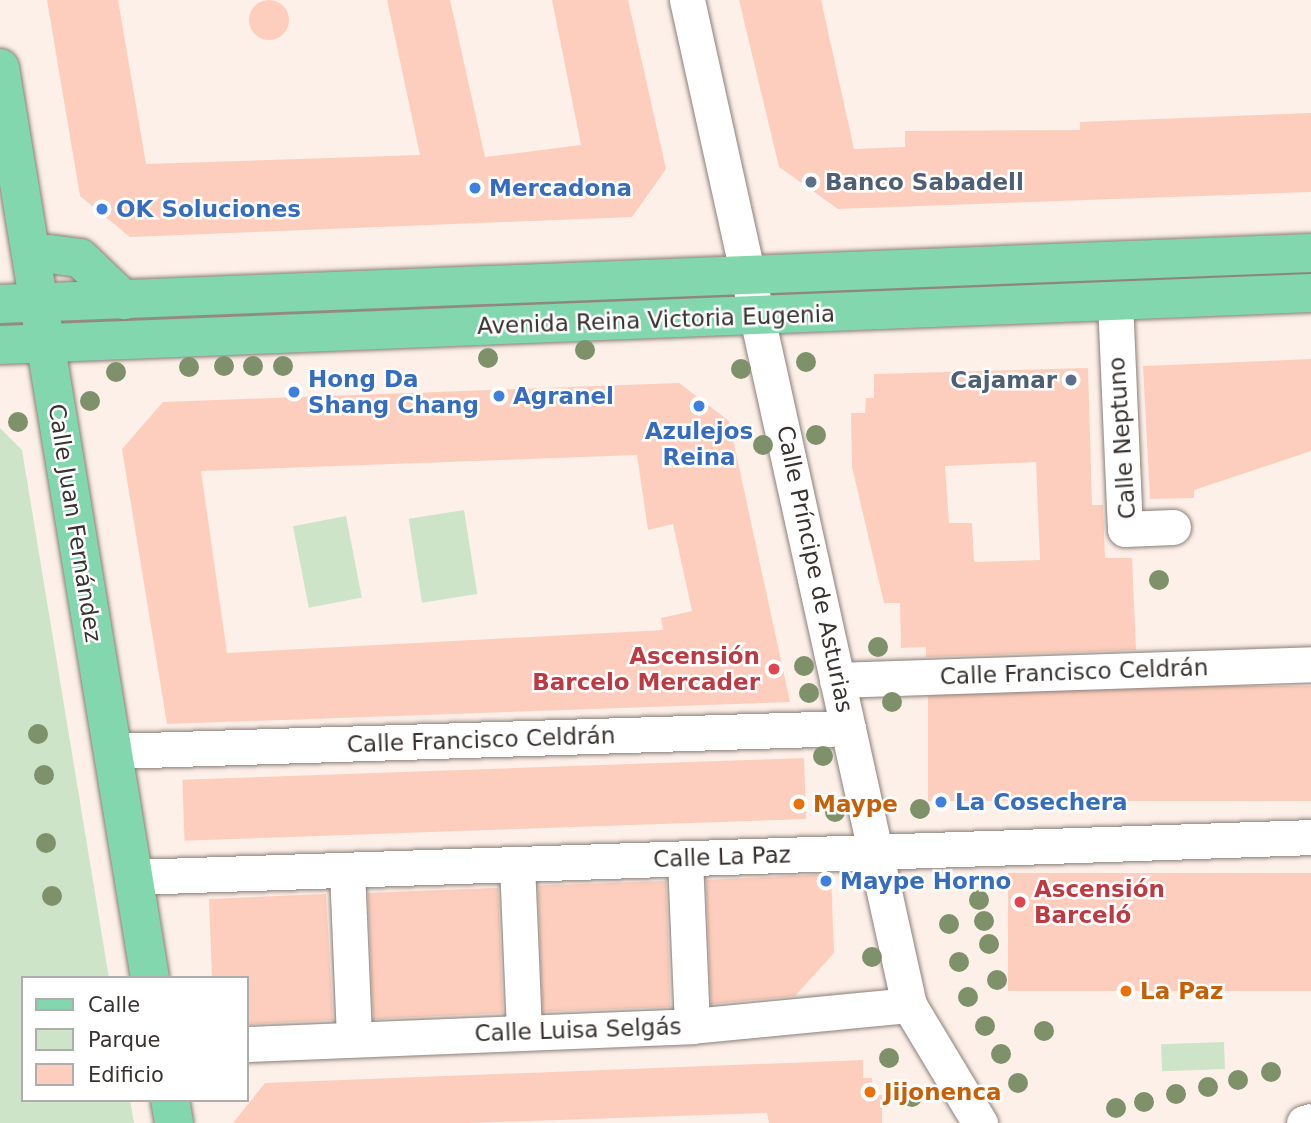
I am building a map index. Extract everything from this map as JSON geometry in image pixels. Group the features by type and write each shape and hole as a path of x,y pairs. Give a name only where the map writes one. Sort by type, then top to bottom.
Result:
{"main road":[{"name":"Calle Juan Fernández","path":"0,68 150,976"},
{"name":"Avenida Reina Victoria Eugenia","path":"0,304 1311,253"},
{"path":"33,263 50,254 79,258 124,300"},
{"name":"Avenida Reina Victoria Eugenia","path":"0,345 1311,293"},
{"path":"170,1102 174,1123"}],"street":[{"name":"Calle Príncipe de Asturias","path":"687,0 760,316 909,1005 980,1123"},
{"name":"Calle Neptuno","path":"1115,301 1125,529 1173,527"},
{"name":"Calle Francisco Celdrán","path":"837,680 1311,664"},
{"name":"Calle Francisco Celdrán","path":"113,751 848,728"},
{"name":"Calle La Paz","path":"133,877 1311,837"},
{"path":"685,859 692,1026"},
{"path":"517,864 524,1032"},
{"path":"347,870 354,1039"},
{"name":"Calle Luisa Selgás","path":"248,1044 692,1026 909,1005"},
{"path":"1304,1123 1311,1121"}],"green space":[{"path":"0,428 22,450 109,976 21,976 21,1102 130,1102 134,1123 0,1123"},
{"path":"464,510 477,594 422,603 409,519"},
{"path":"346,516 362,597 309,608 293,526"},
{"path":"1224,1042 1225,1069 1162,1071 1161,1044"}],"building":[{"path":"47,0 118,0 146,164 420,155 387,0 450,0 485,157 581,145 552,0 628,0 666,169 632,217 130,237 80,196"},
{"path":"269,0 277,1 283,6 288,12 288,28 283,34 277,39 269,40 261,39 255,34 250,28 249,20 250,12 255,6 261,1"},
{"path":"739,0 821,0 854,149 905,147 905,131 1080,130 1080,122 1311,113 1311,192 838,209 779,167"},
{"path":"1311,359 1311,451 1194,490 1194,498 1150,499 1143,366"},
{"path":"1088,368 1092,505 1103,505 1105,558 1132,558 1136,650 926,657 926,647 901,648 900,603 884,603 852,467 851,413 865,413 866,398 874,398 874,374","holes":["1036,462 1040,560 974,562 972,523 949,523 945,466"]},
{"path":"679,383 729,421 790,702 167,724 122,449 163,402","holes":["637,455 648,530 673,524 692,611 661,618 663,630 227,653 201,471"]},
{"path":"928,686 1311,686 1311,801 928,801"},
{"path":"804,758 806,819 185,841 182,780"},
{"path":"1008,873 1311,873 1311,991 1008,991"},
{"path":"831,874 834,953 795,996 711,1004 706,880"},
{"path":"666,881 670,1007 542,1011 538,885"},
{"path":"498,888 503,1013 373,1019 368,893"},
{"path":"326,894 333,1020 248,1024 248,976 212,976 209,899"},
{"path":"863,1060 863,1078 872,1078 872,1095 882,1095 882,1123 769,1123 767,1113 468,1123 233,1123 265,1083"}],"place":[{"name":"Banco Sabadell","path":"811,182"},
{"name":"Mercadona","path":"475,188"},
{"name":"OK Soluciones","path":"102,209"},
{"name":"Cajamar","path":"1071,380"},
{"name":"Hong Da Shang Chang","path":"294,392"},
{"name":"Agranel","path":"499,396"},
{"name":"Azulejos Reina","path":"699,406"},
{"name":"Ascensión Barcelo Mercader","path":"774,669"},
{"name":"La Cosechera","path":"941,802"},
{"name":"Maype","path":"799,804"},
{"name":"Maype Horno","path":"826,881"},
{"name":"Ascensión Barceló","path":"1020,902"},
{"name":"La Paz","path":"1126,991"},
{"name":"Jijonenca","path":"870,1092"}]}
